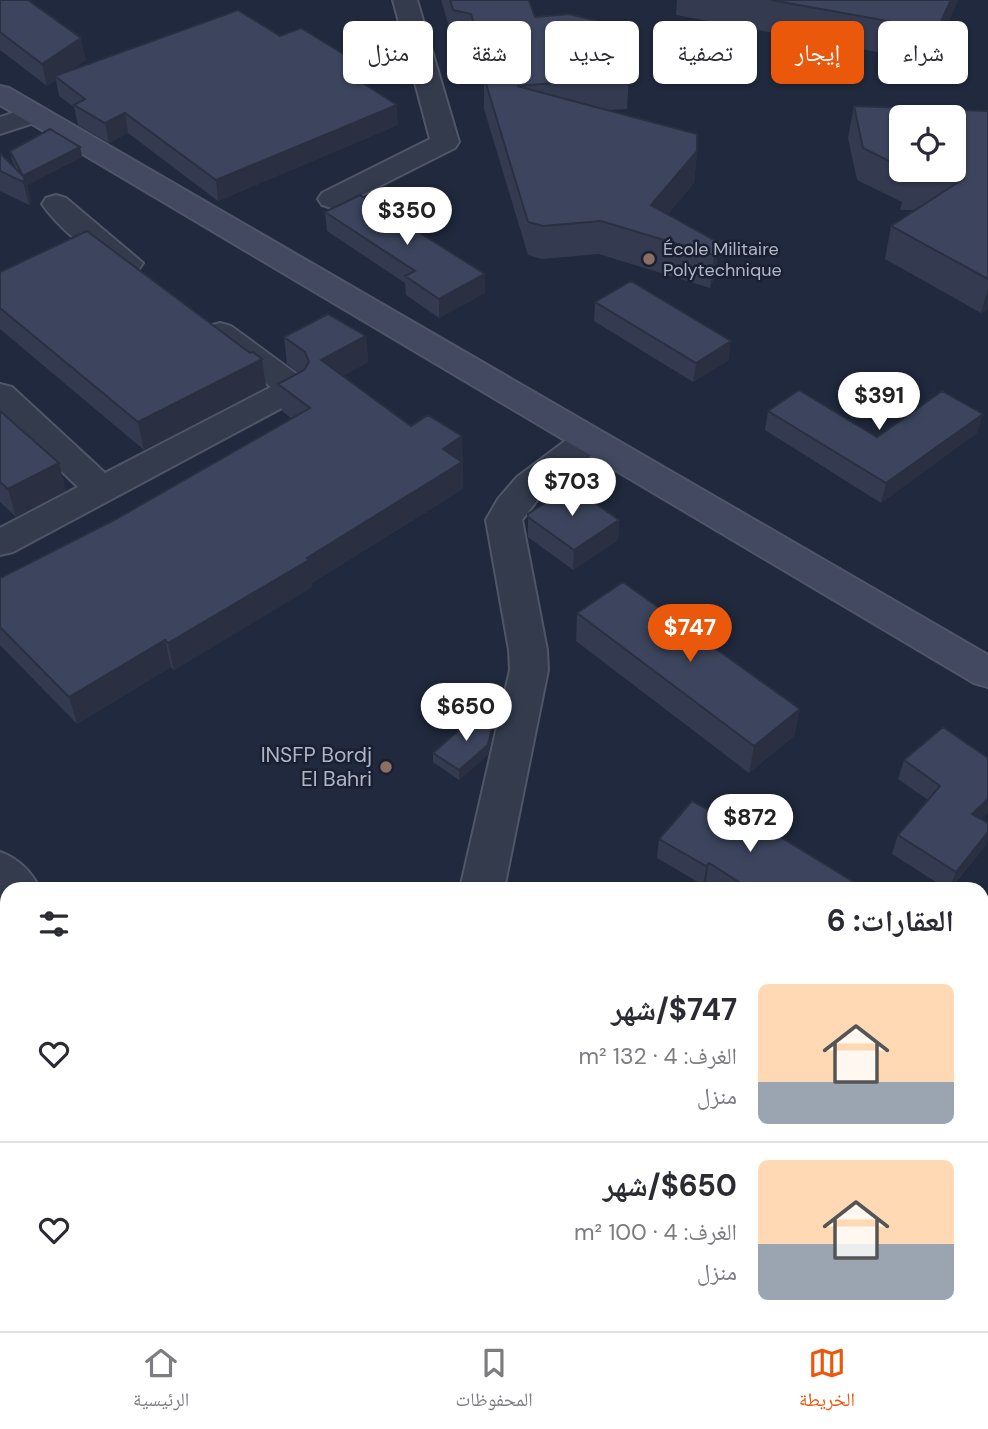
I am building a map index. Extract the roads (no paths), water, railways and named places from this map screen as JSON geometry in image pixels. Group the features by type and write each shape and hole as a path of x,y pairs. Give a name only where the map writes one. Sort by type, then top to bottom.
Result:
{"main road":[{"path":"0,94 988,673"}],"street":[{"path":"331,199 445,142 405,0"},
{"path":"0,126 34,114"},
{"path":"56,204 93,238 149,279"},
{"path":"0,543 294,388 194,313"},
{"path":"0,394 101,489"},
{"path":"484,882 529,670 528,650 503,520 509,506 589,440"}],"place":[{"name":"École Militaire Polytechnique","path":"649,259"},
{"name":"INSFP Bordj El Bahri","path":"386,767"}]}
